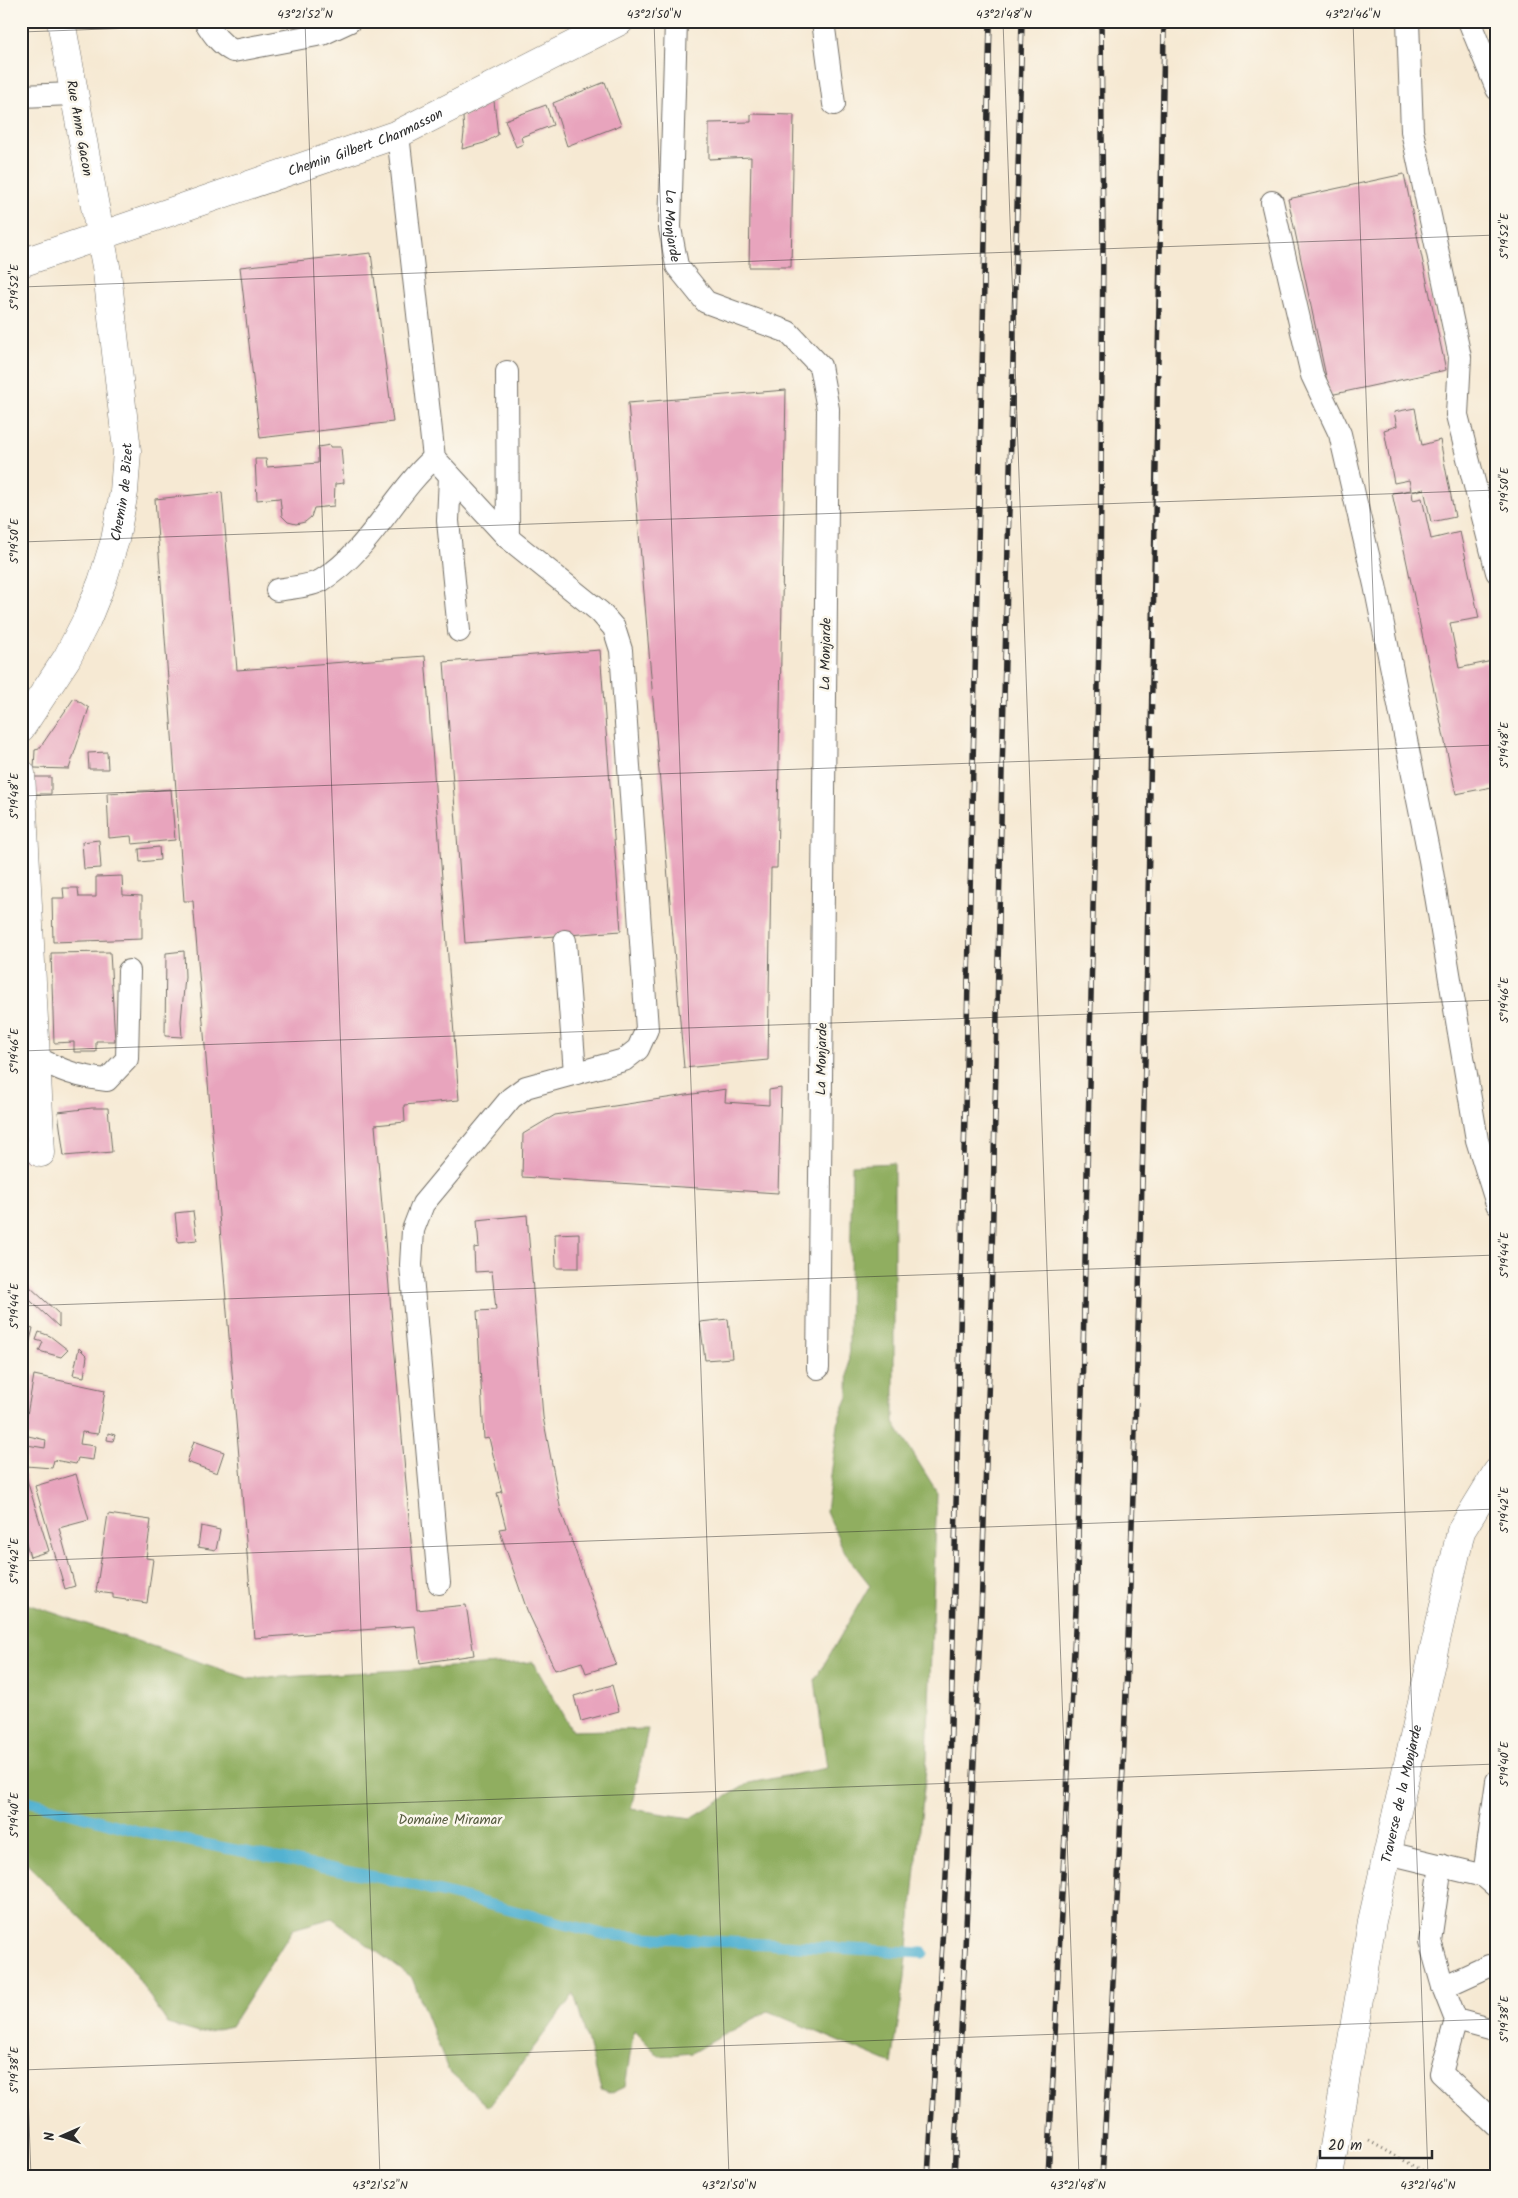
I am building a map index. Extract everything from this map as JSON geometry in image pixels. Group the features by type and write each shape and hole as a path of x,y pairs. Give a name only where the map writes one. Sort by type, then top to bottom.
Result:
{"street":[{"name":"Rue Anne Gacon","path":"61,21 100,235"},
{"name":"Chemin Gilbert Charmasson","path":"21,263 398,134 620,21"},
{"name":"Chemin de Bizet","path":"21,728 67,658 87,619 115,540 124,492 127,451 107,272 100,235"},
{"path":"21,773 41,1154"},
{"name":"Traverse de la Monjarde","path":"1329,2177 1372,1921 1461,1531 1497,1472"}],"lane":[{"path":"205,21 223,46 233,51 322,34 350,21"},
{"name":"La Monjarde","path":"676,21 670,228 677,266 706,302 788,332 820,366 828,409 818,1368"},
{"path":"823,21 834,104"},
{"path":"1408,21 1412,131 1460,357 1457,415 1497,572"},
{"path":"1469,21 1497,89"},
{"path":"21,96 73,94"},
{"path":"398,134 434,458 508,538 600,612 614,628 621,650 647,1029 638,1049 624,1060 526,1087 511,1098 423,1204 413,1230 411,1265 439,1583"},
{"path":"1272,202 1312,375 1340,434 1375,585 1430,860 1477,1140 1497,1204"},
{"path":"507,372 508,538"},
{"path":"277,590 321,580 351,556 415,475 434,458"},
{"path":"450,476 448,521 459,631"},
{"path":"565,941 575,1073"},
{"path":"36,1057 53,1067 79,1076 107,1080 126,1059 129,971"},
{"path":"1388,1853 1490,1881 1497,1781"},
{"path":"1441,1866 1430,1941 1443,1987 1456,2020 1441,2073 1497,2126"},
{"path":"1443,1987 1489,1966 1497,1967"},
{"path":"1456,2020 1497,2031"}],"path":[{"path":"1369,2141 1434,2177"}],"green space":[{"name":"Domaine Miramar","path":"894,1163 894,1423 937,1492 927,1759 905,1977 892,2064 768,2011 691,2053 659,2056 634,2030 625,2087 612,2093 601,2089 574,1994 489,2107 448,2070 412,1978 332,1918 293,1929 231,2026 199,2033 168,2024 129,1965 21,1858 21,1602 250,1679 533,1662 572,1731 648,1729 631,1809 691,1818 749,1783 827,1768 815,1680 870,1585 845,1553 826,1511 839,1418 848,1397 852,1165"}],"building":[{"path":"605,82 621,125 567,146 553,103"},
{"path":"494,101 498,135 484,143 462,149 463,117"},
{"path":"546,105 553,125 521,137 523,144 516,147 505,120"},
{"path":"751,114 794,115 791,267 749,267 751,157 709,159 709,123 751,122"},
{"path":"1404,174 1446,370 1330,395 1288,199"},
{"path":"371,253 393,422 260,438 240,267"},
{"path":"786,390 777,868 771,868 768,1060 684,1068 628,403"},
{"path":"1415,408 1422,445 1440,440 1455,517 1431,522 1424,489 1412,492 1413,500 1422,498 1431,539 1460,532 1479,618 1450,623 1459,668 1497,660 1497,786 1456,794 1392,493 1411,490 1409,480 1394,483 1384,430 1397,426 1394,412"},
{"path":"330,445 330,447 341,447 344,483 335,484 334,506 314,508 311,517 305,522 296,524 288,522 282,516 280,498 257,500 255,459 266,459 267,467 318,463 318,447"},
{"path":"222,492 237,670 425,656 459,1100 404,1105 405,1122 375,1125 417,1610 466,1605 474,1655 420,1663 415,1626 254,1638 193,901 184,901 155,499"},
{"path":"600,650 621,931 465,943 444,662"},
{"path":"74,698 89,708 69,769 34,768 35,750 39,749"},
{"path":"107,752 108,769 89,769 88,753"},
{"path":"34,777 51,777 51,794 34,794"},
{"path":"171,789 175,840 132,844 131,836 109,838 107,793"},
{"path":"99,840 101,868 84,869 82,842"},
{"path":"159,847 160,860 140,862 139,849"},
{"path":"122,876 123,895 142,896 142,939 53,942 52,898 64,898 63,888 78,888 79,897 96,897 96,877"},
{"path":"184,951 185,977 181,1021 182,1037 165,1036 166,953"},
{"path":"110,952 115,1041 96,1041 96,1052 74,1052 74,1042 54,1043 51,953"},
{"path":"781,1088 778,1193 522,1177 523,1134 555,1115 726,1089 725,1102 769,1105 769,1090"},
{"path":"108,1108 112,1152 64,1156 58,1112"},
{"path":"30,1113 32,1130 21,1133 21,1116"},
{"path":"31,1140 32,1158 21,1162 21,1143"},
{"path":"193,1211 197,1240 178,1242 175,1213"},
{"path":"527,1215 543,1417 561,1511 616,1664 586,1673 582,1662 555,1670 527,1610 499,1529 506,1528 497,1493 502,1492 489,1438 484,1439 477,1311 496,1310 492,1271 475,1272 474,1248 479,1247 477,1220"},
{"path":"579,1233 579,1268 556,1268 555,1234"},
{"path":"27,1266 29,1286 59,1314 59,1327 21,1292 21,1267"},
{"path":"728,1319 732,1358 705,1360 700,1322"},
{"path":"21,1325 33,1328 24,1366 21,1365"},
{"path":"39,1332 50,1336 68,1350 61,1357 39,1351 43,1342 36,1340"},
{"path":"79,1348 87,1356 84,1377 73,1375"},
{"path":"34,1375 105,1390 98,1434 82,1432 80,1444 95,1446 93,1460 78,1458 76,1464 54,1460 52,1468 26,1466 27,1445 45,1448 46,1440 24,1435 21,1441 21,1425 25,1426"},
{"path":"21,1386 24,1387 22,1399 21,1399"},
{"path":"108,1433 115,1435 113,1441 107,1440"},
{"path":"194,1441 224,1452 217,1473 187,1462"},
{"path":"25,1474 49,1551 30,1557 21,1525 21,1475"},
{"path":"76,1474 89,1520 59,1528 75,1586 65,1589 35,1486"},
{"path":"108,1514 151,1520 146,1558 153,1559 147,1603 113,1598 113,1594 96,1592"},
{"path":"201,1526 220,1530 216,1550 198,1547"},
{"path":"612,1685 619,1711 581,1721 574,1696"}],"waterway":[{"path":"21,1799 137,1831 402,1882 607,1935 923,1953"}],"railway":[{"path":"928,2177 946,1876 950,1768 990,21"},
{"path":"954,2177 981,1614 991,1307 1002,772 1022,21"},
{"path":"1048,2177 1076,1610 1082,1397 1100,596 1103,245 1101,21"},
{"path":"1102,2177 1117,1898 1138,1340 1153,671 1164,21"}]}
